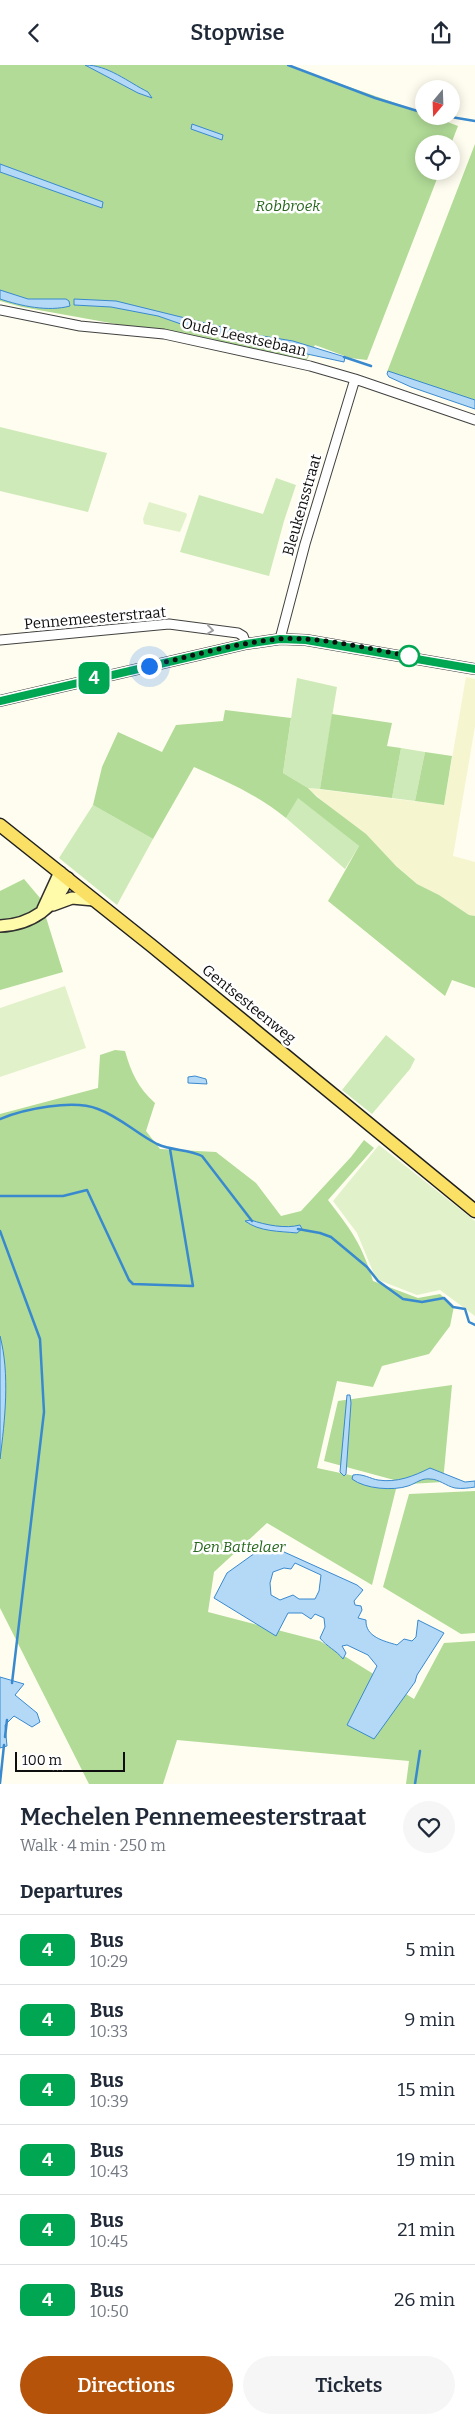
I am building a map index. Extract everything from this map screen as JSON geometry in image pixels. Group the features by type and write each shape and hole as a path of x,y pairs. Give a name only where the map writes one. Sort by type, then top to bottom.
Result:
{"main road":[{"name":"Gentsesteenweg","path":"0,825 64,875 475,1211"},
{"path":"53,905 62,892 64,875"},
{"path":"42,912 64,875"},
{"path":"0,925 21,923 53,905 72,898 94,900"}],"street":[{"name":"Oude Leestsebaan","path":"0,310 57,323 188,338 355,379 475,420"},
{"name":"Bleukensstraat","path":"280,639 307,535 355,379"},
{"name":"Pennemeesterstraat","path":"0,640 169,624 238,633 243,636 246,644"},
{"path":"0,701 246,644 280,639 346,645 475,669"}],"green space":[{"name":"Robbroek","path":"0,65 286,65 415,110 415,125 458,126 454,135 415,135 415,180 437,180 367,360 350,358 315,345 305,363 188,337 22,307 0,301"},
{"path":"475,144 475,400 387,372"},
{"path":"0,427 107,453 88,512 0,491"},
{"path":"276,478 296,485 269,576 180,552 199,495 263,514"},
{"path":"149,502 186,513 187,515 180,532 144,524 143,519"},
{"path":"466,677 475,679 475,726 453,856 475,862 475,916 469,915 439,895 417,884 308,788 444,805"},
{"path":"297,678 337,687 320,789 308,788 283,773"},
{"path":"225,710 291,718 283,773 308,788 366,834 396,866 417,884 439,895 469,915 475,916 475,988 452,980 445,996 328,901 359,846 298,798 286,818 253,795 194,767 153,839 93,805 102,767 118,732 162,752 176,725 223,721"},
{"path":"332,714 392,723 387,746 401,748 392,798 320,789"},
{"path":"401,748 425,752 415,801 392,798"},
{"path":"425,752 452,756 444,805 415,801"},
{"path":"298,797 359,846 345,869 286,818"},
{"path":"93,805 153,839 117,905 59,858"},
{"path":"24,879 40,898 63,972 0,990 0,891"},
{"path":"65,986 86,1048 0,1077 0,1008"},
{"path":"386,1035 415,1059 410,1069 372,1114 342,1090"},
{"name":"Den Battelaer","path":"115,1050 125,1051 136,1079 155,1103 146,1131 160,1149 216,1152 256,1183 281,1216 301,1211 351,1157 364,1140 374,1148 328,1200 355,1238 365,1257 373,1281 418,1298 440,1294 454,1306 450,1326 429,1354 382,1366 373,1387 337,1381 317,1468 397,1485 372,1585 267,1523 214,1572 208,1612 320,1641 414,1699 444,1643 475,1641 475,1784 406,1784 409,1761 177,1740 163,1784 89,1784 0,1608 0,1114 98,1088 100,1055"},
{"path":"379,1145 475,1221 475,1316 440,1290 417,1295 376,1279 357,1233 333,1201"},
{"path":"452,1385 443,1482 409,1484 324,1461 338,1401"},
{"path":"475,1491 475,1633 461,1634 383,1587 409,1494"}],"water":[{"path":"85,65 110,71 148,92 152,98 138,93"},
{"path":"192,124 223,135 222,140 191,129"},
{"path":"0,164 103,202 102,208 0,172"},
{"path":"0,290 28,299 66,299 69,301 70,306 44,308 17,304 0,299"},
{"path":"74,299 116,301 250,334 293,341 345,357 344,362 201,331 158,316 111,307 74,305"},
{"path":"388,371 475,400 475,409 411,387 389,377"},
{"path":"195,1076 206,1079 207,1084 188,1083 188,1077"},
{"path":"251,1220 276,1226 300,1225 302,1229 297,1233 270,1230 251,1225 245,1221"},
{"path":"0,1336 6,1381 0,1459"},
{"path":"347,1395 350,1395 351,1403 346,1474 344,1476 340,1472"},
{"path":"430,1468 465,1482 475,1481 475,1487 455,1488 433,1479 427,1479 402,1488 387,1489 364,1485 352,1479 353,1475 363,1475 385,1481 399,1480"},
{"path":"262,1542 357,1585 363,1590 354,1601 355,1605 361,1606 362,1610 358,1618 366,1620 369,1631 381,1640 397,1645 404,1639 412,1641 416,1637 418,1620 444,1633 417,1675 415,1682 374,1739 347,1725 377,1666 368,1655 347,1645 342,1646 346,1653 343,1659 320,1638 325,1627 324,1618 315,1614 311,1619 302,1613 288,1613 276,1636 214,1598 227,1573 262,1548","holes":["295,1563 321,1575 319,1591 315,1599 299,1599 293,1595 280,1600 271,1595 270,1583 273,1572 284,1568 291,1569"]},
{"path":"0,1677 24,1684 15,1695 37,1713 40,1722 32,1727 14,1716 5,1725 7,1746 0,1748"}],"waterway":[{"path":"288,65 375,98 415,110"},
{"path":"460,118 475,121"},
{"path":"344,357 371,366"},
{"path":"0,1119 35,1109 62,1105 88,1106 106,1112 157,1144 202,1156 252,1221"},
{"path":"0,1196 63,1196 87,1190 129,1280 133,1284 193,1286 170,1149"},
{"path":"298,1229 331,1237 367,1267 378,1281 403,1299 422,1302 444,1298 453,1307 465,1309 469,1322 475,1325"},
{"path":"0,1231 40,1339 44,1412 12,1683"},
{"path":"5,1737 7,1720"},
{"path":"0,1783 4,1745"},
{"path":"415,1784 420,1751"}],"bus line":[{"name":"4","path":"0,701 246,644 280,639 346,645 475,669"}],"route":[{"path":"149,666 246,644 280,639 346,645 415,657 409,656"}]}
